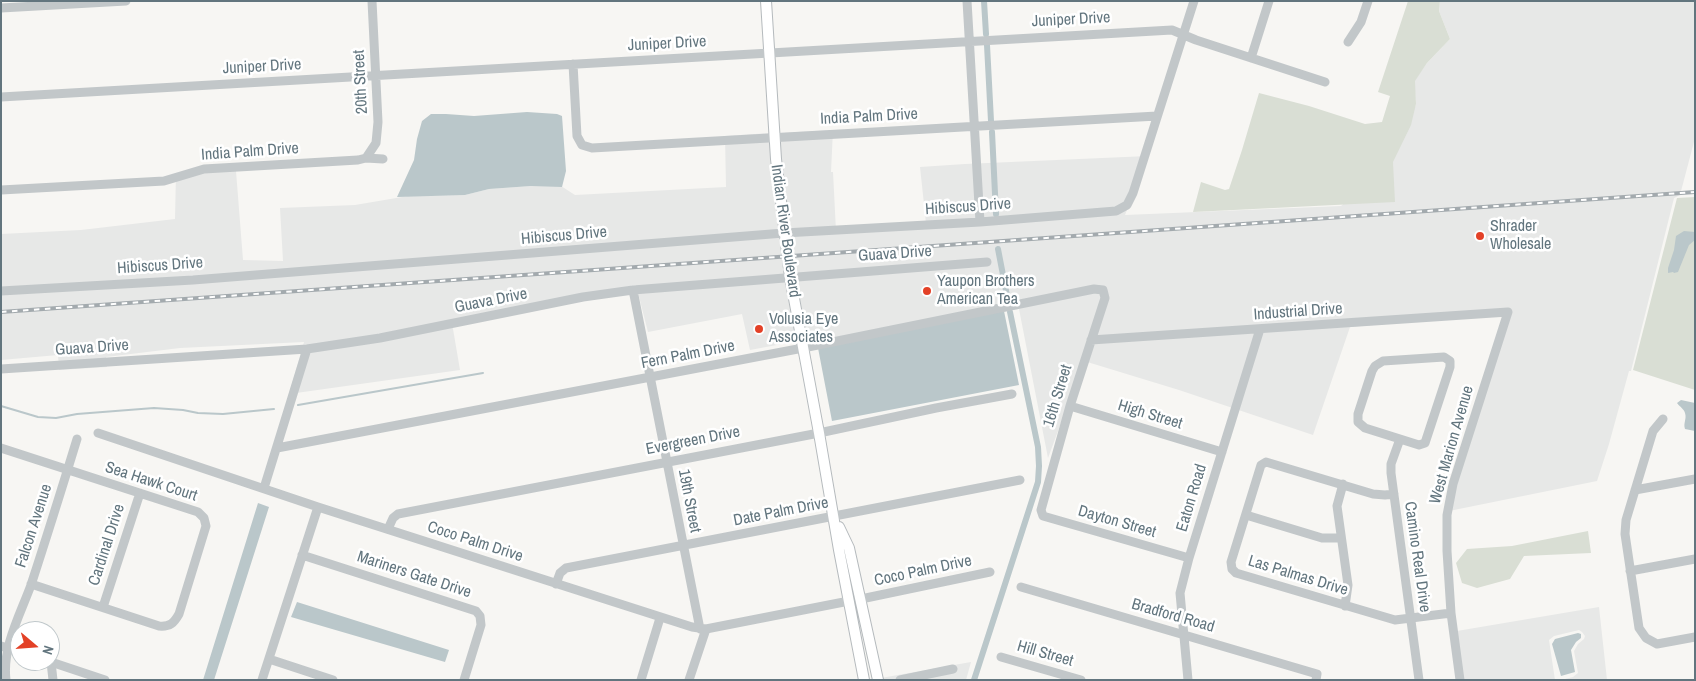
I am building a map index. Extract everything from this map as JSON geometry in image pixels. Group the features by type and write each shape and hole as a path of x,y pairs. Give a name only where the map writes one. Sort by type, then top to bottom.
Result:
{"main road":[{"name":"Indian River Boulevard","path":"766,1 774,138 790,277 864,680"},
{"path":"834,517 849,548 878,680"}],"street":[{"path":"1,8 126,1"},
{"name":"20th Street","path":"366,158 376,143 378,122 372,1"},
{"path":"967,1 980,222"},
{"path":"1157,116 1194,1"},
{"path":"1251,58 1269,1"},
{"path":"1348,42 1361,22 1368,1"},
{"name":"Juniper Drive","path":"1,97 969,40 1172,30 1184,33 1196,40 1325,82"},
{"name":"India Palm Drive","path":"573,64 577,136 582,145 592,148 1157,116"},
{"name":"Hibiscus Drive","path":"1,292 193,280 784,233 980,222 1116,211 1127,205 1133,193 1157,116"},
{"name":"India Palm Drive","path":"1,190 164,181 204,168 358,160 366,158 383,159"},
{"name":"Guava Drive","path":"1,369 306,349 380,338 583,297 633,290 987,262"},
{"name":"Fern Palm Drive","path":"277,448 650,378 1094,289 1103,290"},
{"name":"19th Street","path":"633,290 682,546 703,629"},
{"name":"16th Street","path":"1040,510 1070,406 1105,298 1103,290"},
{"name":"Industrial Drive","path":"1091,340 1508,312"},
{"name":"West Marion Avenue","path":"1460,680 1451,613 1447,515 1453,484 1508,312"},
{"name":"Eaton Road","path":"1188,680 1180,593 1189,558 1260,329"},
{"path":"264,488 306,349"},
{"path":"1444,357 1450,361 1450,367 1425,443 1420,445 1400,439 1365,428 1358,422 1358,414 1372,371 1375,366 1383,361 1444,357"},
{"name":"Evergreen Drive","path":"388,529 393,518 398,514 1012,394"},
{"name":"High Street","path":"1070,406 1222,452"},
{"path":"1663,419 1653,431 1626,520 1625,534 1630,571 1639,628 1646,638 1657,644 1695,637"},
{"name":"Coco Palm Drive","path":"98,432 318,507 660,618 703,629 849,601"},
{"name":"Falcon Avenue","path":"6,680 5,647 31,584 78,439"},
{"name":"Camino Real Drive","path":"1400,439 1391,464 1391,473 1419,680"},
{"name":"Sea Hawk Court","path":"1,448 198,512 205,520 206,526 179,614 174,622 167,627 31,584"},
{"name":"Las Palmas Drive","path":"1394,494 1380,495 1266,462 1261,465 1231,562 1232,568 1236,573 1395,620 1451,613"},
{"path":"1635,490 1695,479"},
{"name":"Date Palm Drive","path":"556,584 560,573 566,568 1020,480"},
{"path":"1343,484 1337,506 1348,586 1346,606"},
{"name":"Cardinal Drive","path":"103,607 140,493"},
{"path":"262,680 318,507"},
{"name":"Dayton Street","path":"1040,510 1043,516 1189,558"},
{"path":"1246,515 1322,538 1340,538"},
{"name":"Mariners Gate Drive","path":"302,554 476,611 480,616 481,625 464,680"},
{"path":"1630,571 1695,559"},
{"name":"Coco Palm Drive","path":"861,599 990,572"},
{"name":"Bradford Road","path":"1021,587 1183,634 1317,677"},
{"path":"641,680 660,618"},
{"path":"689,680 703,629"},
{"name":"Hill Street","path":"1001,657 1081,680"},
{"path":"269,659 333,680"},
{"path":"60,666 105,680"},
{"path":"900,680 953,670"}],"shaded area":[{"path":"1408,1 1440,1 1439,11 1450,39 1427,63 1415,81 1416,104 1411,125 1393,162 1395,202 1193,212 1201,182 1225,190 1229,189 1259,93 1309,106 1365,124 1382,122 1390,96 1378,92"},
{"path":"1440,1 1695,1 1695,138 1680,195 1674,198 1631,371 1629,371 1597,481 1449,511 1504,314 1350,327 1313,435 1179,390 1084,361 1048,458 1019,309 818,348 815,338 805,340 794,277 778,133 833,130 831,172 833,172 836,231 926,223 920,167 965,164 1148,156 1125,215 1341,206 1392,162 1401,144 1416,104 1414,81 1427,63 1450,39 1439,11"},
{"path":"527,112 562,116 566,171 562,187 531,186 489,189 465,195 397,197 414,160 422,121 431,114 474,116"},
{"path":"770,133 798,341 750,350 742,314 648,332 636,285 452,323 460,370 289,394 304,342 180,348 106,357 107,367 59,370 58,355 1,360 1,234 81,230 175,219 176,173 236,171 243,260 283,261 280,208 355,205 408,196 465,195 489,189 531,186 561,186 575,195 726,187 725,136"},
{"path":"1695,197 1695,390 1633,370 1677,198"},
{"path":"1684,231 1695,232 1695,240 1689,245 1678,272 1668,273 1676,236"},
{"path":"1004,311 1019,385 832,421 818,348"},
{"path":"1681,400 1695,403 1695,431 1685,429 1685,413 1677,403"},
{"path":"258,503 269,507 214,680 203,680"},
{"path":"1588,531 1591,553 1524,556 1510,579 1477,588 1462,583 1456,563 1467,549 1512,546"},
{"path":"297,602 449,650 445,662 291,617"},
{"path":"1599,607 1607,680 1561,680 1573,677 1578,673 1574,651 1585,636 1579,630 1554,636 1549,640 1555,680 1459,680 1451,632"},
{"path":"1578,633 1581,634 1581,638 1571,650 1575,672 1561,676 1552,644 1555,639"},
{"path":"971,662 966,680 881,680 881,678"}],"waterway":[{"path":"984,1 986,34"},
{"path":"987,45 991,121"},
{"path":"992,132 996,214"},
{"path":"998,249 1008,301"},
{"path":"974,680 1038,482 1038,447 1010,312"},
{"path":"298,405 483,373"},
{"path":"1,406 38,417 56,418 77,414 154,408 223,414 274,409"}],"railway":[{"path":"1,312 1695,192"}],"place":[{"name":"Shrader Wholesale","path":"1480,236"},
{"name":"Yaupon Brothers American Tea","path":"927,291"},
{"name":"Volusia Eye Associates","path":"759,329"}]}
